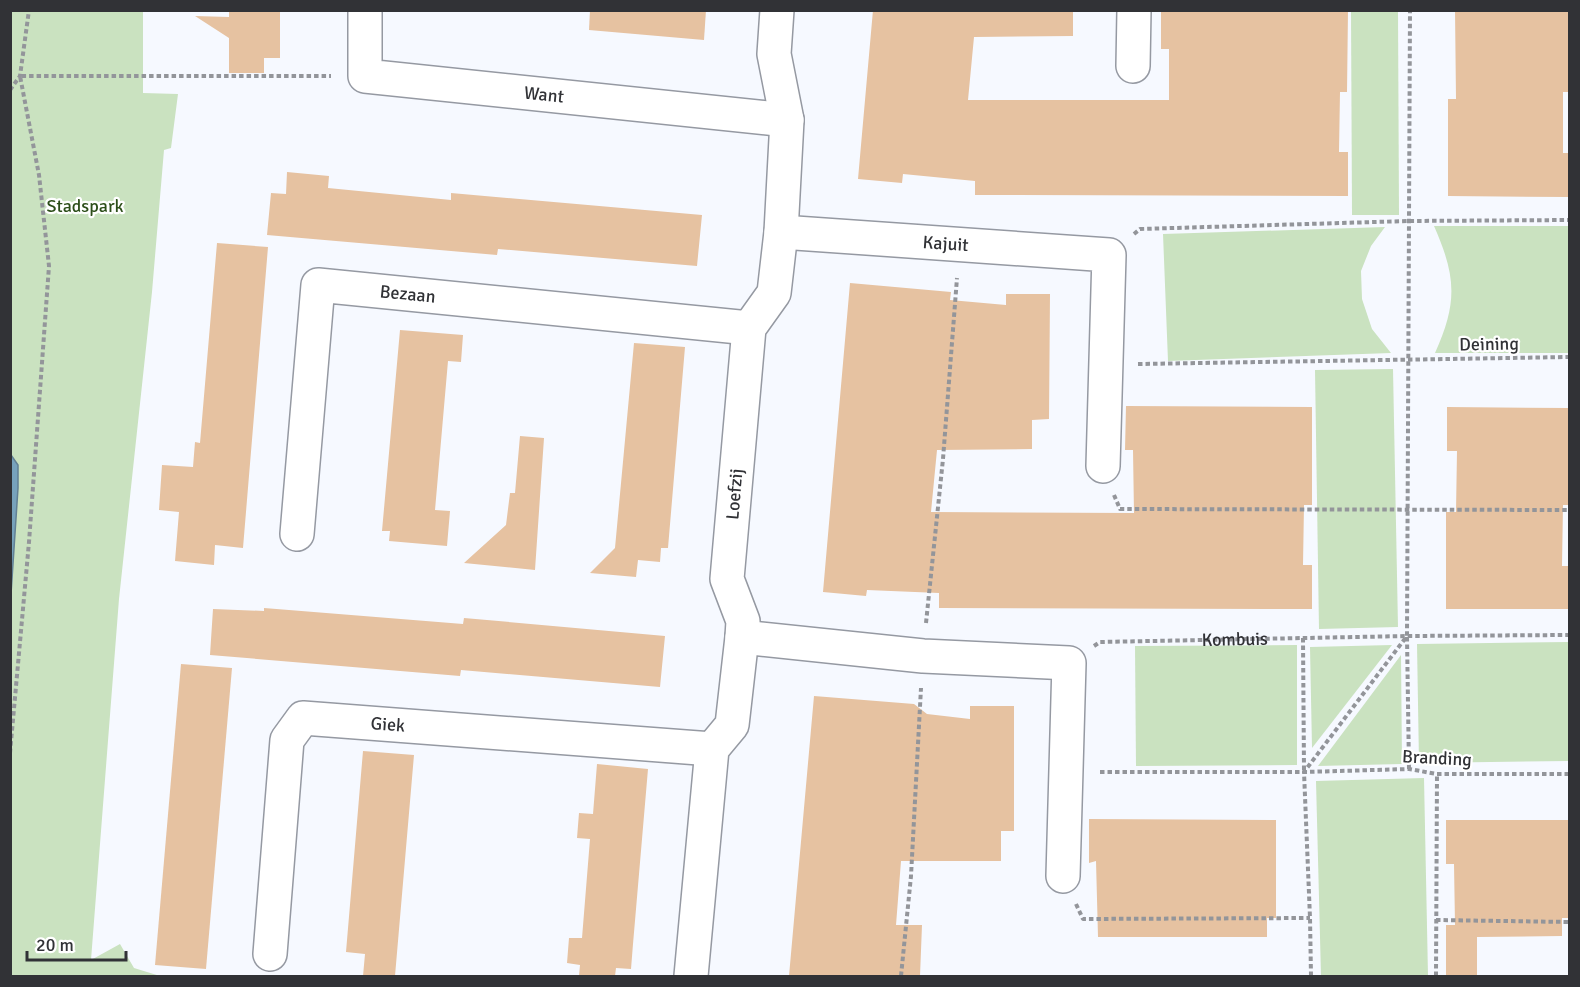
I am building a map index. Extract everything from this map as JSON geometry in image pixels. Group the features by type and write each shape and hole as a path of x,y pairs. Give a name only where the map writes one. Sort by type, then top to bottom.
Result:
{"street":[{"path":"365,10 365,76"},
{"name":"Loefzij","path":"712,750 732,725 742,637 743,621 727,579 749,328 774,292 781,232 787,120 774,54 777,10"},
{"path":"1133,66 1134,10"},
{"name":"Want","path":"365,76 787,120"},
{"name":"Kajuit","path":"781,232 1109,255"},
{"path":"1103,466 1109,255"},
{"name":"Bezaan","path":"297,534 318,285 749,328"},
{"path":"742,637 923,656 1069,663 1063,876"},
{"name":"Giek","path":"270,954 287,740 303,718 712,750"},
{"path":"691,976 712,750"}],"path":[{"path":"10,753 29,542 49,266 39,175 20,76 29,10"},
{"path":"1409,769 1407,636 1410,10"},
{"path":"20,76 365,76"},
{"path":"10,90 20,76"},
{"path":"1109,255 1140,229 1408,221 1569,220"},
{"path":"901,976 911,876 923,656 943,459 959,244"},
{"name":"Deining","path":"1408,359 1569,357"},
{"path":"1106,365 1408,359"},
{"path":"1103,466 1120,509 1569,510"},
{"path":"1407,636 1569,635"},
{"path":"1304,772 1407,636"},
{"name":"Kombuis","path":"1069,663 1100,642 1407,636"},
{"path":"1303,638 1304,772 1311,976"},
{"name":"Branding","path":"1304,772 1409,769 1437,774 1569,774"},
{"path":"1065,772 1304,772"},
{"path":"1436,976 1437,774"},
{"path":"1063,876 1083,919 1310,918"},
{"path":"1436,920 1569,922"}],"green space":[{"name":"Stadspark","path":"10,11 143,11 143,93 178,94 171,148 164,150 152,292 119,599 91,960 120,944 134,968 160,976 11,976"},
{"path":"1351,11 1398,11 1399,215 1352,215"},
{"path":"1434,226 1569,226 1569,353 1435,353 1448,319 1451,289 1447,260"},
{"path":"1385,227 1371,246 1361,271 1362,299 1372,329 1391,353 1168,361 1163,234"},
{"path":"1393,369 1398,627 1319,629 1315,370"},
{"path":"1569,642 1569,761 1419,763 1417,644"},
{"path":"1297,645 1297,765 1136,766 1135,646"},
{"path":"1392,645 1312,748 1310,647"},
{"path":"1401,655 1402,764 1318,766"},
{"path":"1424,778 1428,976 1321,976 1316,781"}],"water":[{"path":"11,455 18,465 18,488 11,594"}],"building":[{"path":"229,10 280,10 280,58 264,58 264,73 229,73 229,38 195,16 229,17"},
{"path":"590,10 706,10 704,40 589,30"},
{"path":"873,10 1073,10 1073,36 974,37 968,100 1169,100 1169,49 1161,49 1161,10 1348,10 1347,92 1340,92 1339,152 1348,152 1348,196 975,195 975,181 903,174 902,183 858,179"},
{"path":"1455,10 1569,10 1569,92 1563,92 1563,153 1569,153 1569,197 1448,196 1448,99 1456,99"},
{"path":"287,172 329,176 328,188 451,200 451,193 702,215 697,266 498,249 497,255 267,235 271,193 286,194"},
{"path":"217,243 268,247 243,548 215,545 214,565 175,561 179,512 159,510 162,465 193,467 195,442 200,443"},
{"path":"850,283 951,292 950,300 1006,305 1006,294 1050,294 1049,419 1032,420 1032,449 937,450 931,512 1134,513 1133,450 1125,450 1126,406 1312,407 1312,505 1304,505 1303,565 1312,565 1312,609 939,608 939,593 867,590 866,596 823,592"},
{"path":"400,330 463,335 461,362 448,361 435,510 450,511 447,546 389,541 390,531 382,531"},
{"path":"634,343 685,347 668,548 661,548 660,562 638,560 636,577 590,573 615,548"},
{"path":"1447,407 1569,408 1569,505 1563,505 1562,566 1569,566 1569,609 1446,609 1446,512 1456,512 1457,451 1447,451"},
{"path":"520,436 544,438 535,570 464,563 506,525 510,493 515,493"},
{"path":"264,608 463,624 464,618 665,636 660,687 461,670 460,676 210,655 213,609 264,611"},
{"path":"181,664 232,668 206,969 155,965"},
{"path":"814,696 914,704 927,714 970,719 970,706 1014,706 1014,831 1001,831 1001,861 901,861 896,925 922,925 920,976 789,976"},
{"path":"363,751 414,755 395,976 363,976 365,954 346,952"},
{"path":"597,764 648,769 631,969 616,968 615,976 579,976 580,965 567,963 569,938 582,938 590,839 577,838 579,813 593,814"},
{"path":"1089,819 1276,820 1276,918 1267,918 1267,937 1098,937 1096,861 1089,863"},
{"path":"1446,820 1569,820 1569,918 1562,918 1562,936 1477,937 1477,976 1446,976 1446,925 1455,925 1454,864 1446,864"}]}
